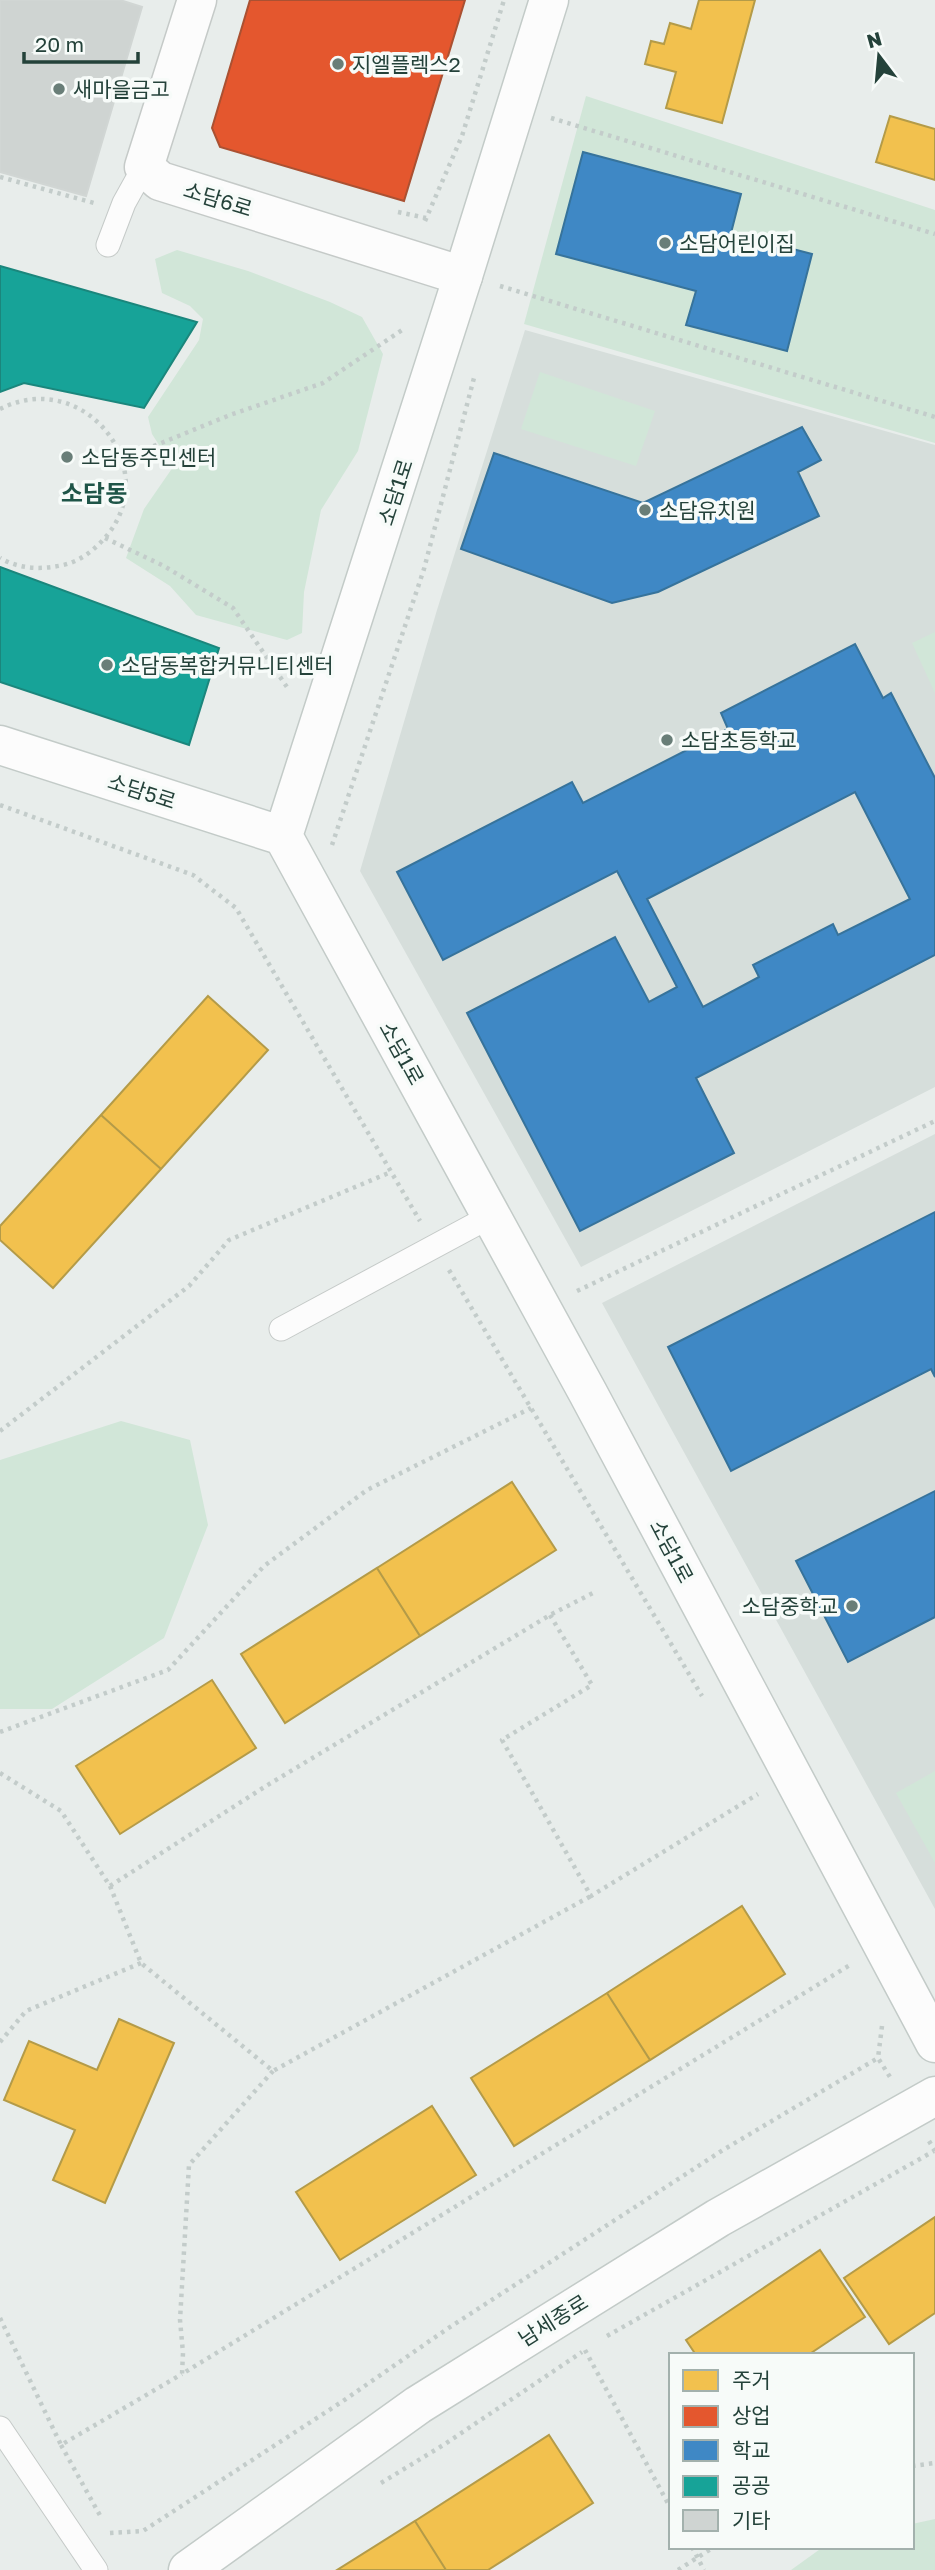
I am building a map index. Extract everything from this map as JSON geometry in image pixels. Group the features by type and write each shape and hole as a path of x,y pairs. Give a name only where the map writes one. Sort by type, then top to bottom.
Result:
{"street":[{"path":"144,167 197,0"},
{"name":"소담1로","path":"548,0 481,281 283,836 542,1308 935,2043"},
{"name":"소담6로","path":"144,167 160,181 481,281"},
{"name":"소담5로","path":"0,745 283,836"},
{"name":"남세종로","path":"188,2570 418,2405 718,2218 935,2096"}],"lane":[{"path":"108,244 124,203 144,167"},
{"path":"281,1329 491,1216"},
{"path":"0,2428 96,2570"}],"path":[{"path":"416,261 426,218 462,136 504,0"},
{"path":"548,129 551,118 935,234"},
{"path":"0,177 101,206 124,203"},
{"path":"385,209 426,218"},
{"path":"481,281 495,299"},
{"path":"481,281 935,417"},
{"path":"122,459 230,415 323,383 415,321"},
{"path":"329,855 424,569 478,366"},
{"path":"0,409 34,398 57,400 79,407 98,421 112,438 122,459 125,480 117,521 105,538 89,553 70,563 48,568 27,568 0,558"},
{"path":"105,538 164,566 233,608 293,694"},
{"path":"0,805 193,875 236,908 704,1699"},
{"path":"542,1308 935,1121"},
{"path":"0,1431 189,1286 229,1240 391,1172"},
{"path":"0,1732 167,1670 264,1566 367,1490 531,1408"},
{"path":"110,1886 266,1786 550,1615 595,1592"},
{"path":"550,1615 592,1685 502,1741 591,1896"},
{"path":"0,1773 61,1811 110,1886 141,1963 273,2071"},
{"path":"752,1782 766,1805"},
{"path":"182,2374 180,2320 189,2165 273,2071 591,1896 759,1793"},
{"path":"0,2042 26,2011 141,1963"},
{"path":"61,2445 182,2374 853,1963"},
{"path":"0,2318 61,2445 111,2535 143,2531 723,2150 878,2058 882,2022"},
{"path":"600,2341 935,2151"},
{"path":"375,2487 445,2444 592,2345"},
{"path":"585,2350 669,2505"},
{"path":"914,2466 935,2463"},
{"path":"693,2549 704,2570"},
{"path":"678,2570 711,2549"}],"shaded area":[{"name":"소담초등학교","path":"525,330 935,445 935,1087 581,1267 360,871 437,610"},
{"name":"소담중학교","path":"935,1134 935,1909 602,1303"}],"green space":[{"path":"586,96 935,210 935,443 524,324"},
{"path":"177,250 248,271 362,317 383,354 358,451 321,510 304,592 302,633 287,640 196,615 170,586 126,558 144,509 173,467 152,434 148,417 199,340 203,319 190,306 162,293 155,259"},
{"path":"540,372 655,411 636,466 521,429"},
{"path":"935,632 935,693 912,643"},
{"path":"121,1421 190,1440 208,1525 164,1638 52,1709 0,1709 0,1460"},
{"path":"935,1771 935,1863 896,1793"},
{"path":"935,2519 935,2570 791,2570 820,2549 914,2549 914,2524"}],"building: 주거":[{"path":"699,0 755,0 722,123 666,108 676,72 645,64 651,41 664,44 670,23 691,29"},
{"path":"890,116 935,129 935,180 876,162"},
{"path":"208,996 268,1050 161,1169 101,1115"},
{"path":"101,1115 161,1169 53,1288 0,1240 0,1226"},
{"path":"512,1482 556,1550 420,1636 377,1568"},
{"path":"377,1568 420,1636 285,1723 241,1654"},
{"path":"212,1680 256,1748 120,1834 76,1766"},
{"path":"742,1906 785,1974 650,2060 607,1993"},
{"path":"607,1993 650,2060 514,2146 471,2078"},
{"path":"119,2019 174,2043 105,2203 53,2180 75,2130 4,2100 29,2041 97,2070"},
{"path":"432,2106 476,2175 340,2260 296,2192"},
{"path":"935,2217 935,2313 889,2344 844,2278"},
{"path":"820,2250 865,2317 811,2353 695,2353 686,2340"},
{"path":"549,2435 593,2503 488,2570 446,2570 415,2521"},
{"path":"415,2521 446,2570 337,2570"}],"building: 상업":[{"name":"지엘플렉스2","path":"250,0 465,0 404,201 220,147 212,128"}],"building: 학교":[{"name":"소담어린이집","path":"583,152 741,194 731,233 812,254 787,351 686,325 696,291 556,254"},
{"name":"소담유치원","path":"802,427 821,460 798,472 819,516 658,592 612,603 461,549 494,453 643,503"},
{"path":"855,644 883,698 891,693 935,778 935,955 696,1078 734,1153 580,1231 467,1013 615,937 649,1002 677,987 617,871 443,960 397,872 572,782 583,803 728,729 721,713","holes":["855,792 910,899 838,935 833,924 753,965 759,977 703,1007 647,899"]},
{"path":"935,1212 935,1377 931,1369 731,1471 668,1347"},
{"path":"935,1491 935,1617 848,1662 796,1561"}],"building: 공공":[{"path":"0,266 197,322 144,408 24,383 0,392"},
{"name":"소담동복합커뮤니티센터","path":"0,567 219,648 189,745 0,682"}],"building: 기타":[{"name":"새마을금고","path":"0,0 120,0 142,7 86,196 0,172"}],"place":[{"name":"지엘플렉스2","path":"338,64"},
{"name":"새마을금고","path":"59,89"},
{"name":"소담어린이집","path":"665,243"},
{"name":"소담동주민센터","path":"67,457"},
{"name":"소담유치원","path":"645,510"},
{"name":"소담동복합커뮤니티센터","path":"107,665"},
{"name":"소담초등학교","path":"667,740"},
{"name":"소담중학교","path":"852,1606"}],"district":[{"name":"소담동","path":"94,492"}]}
